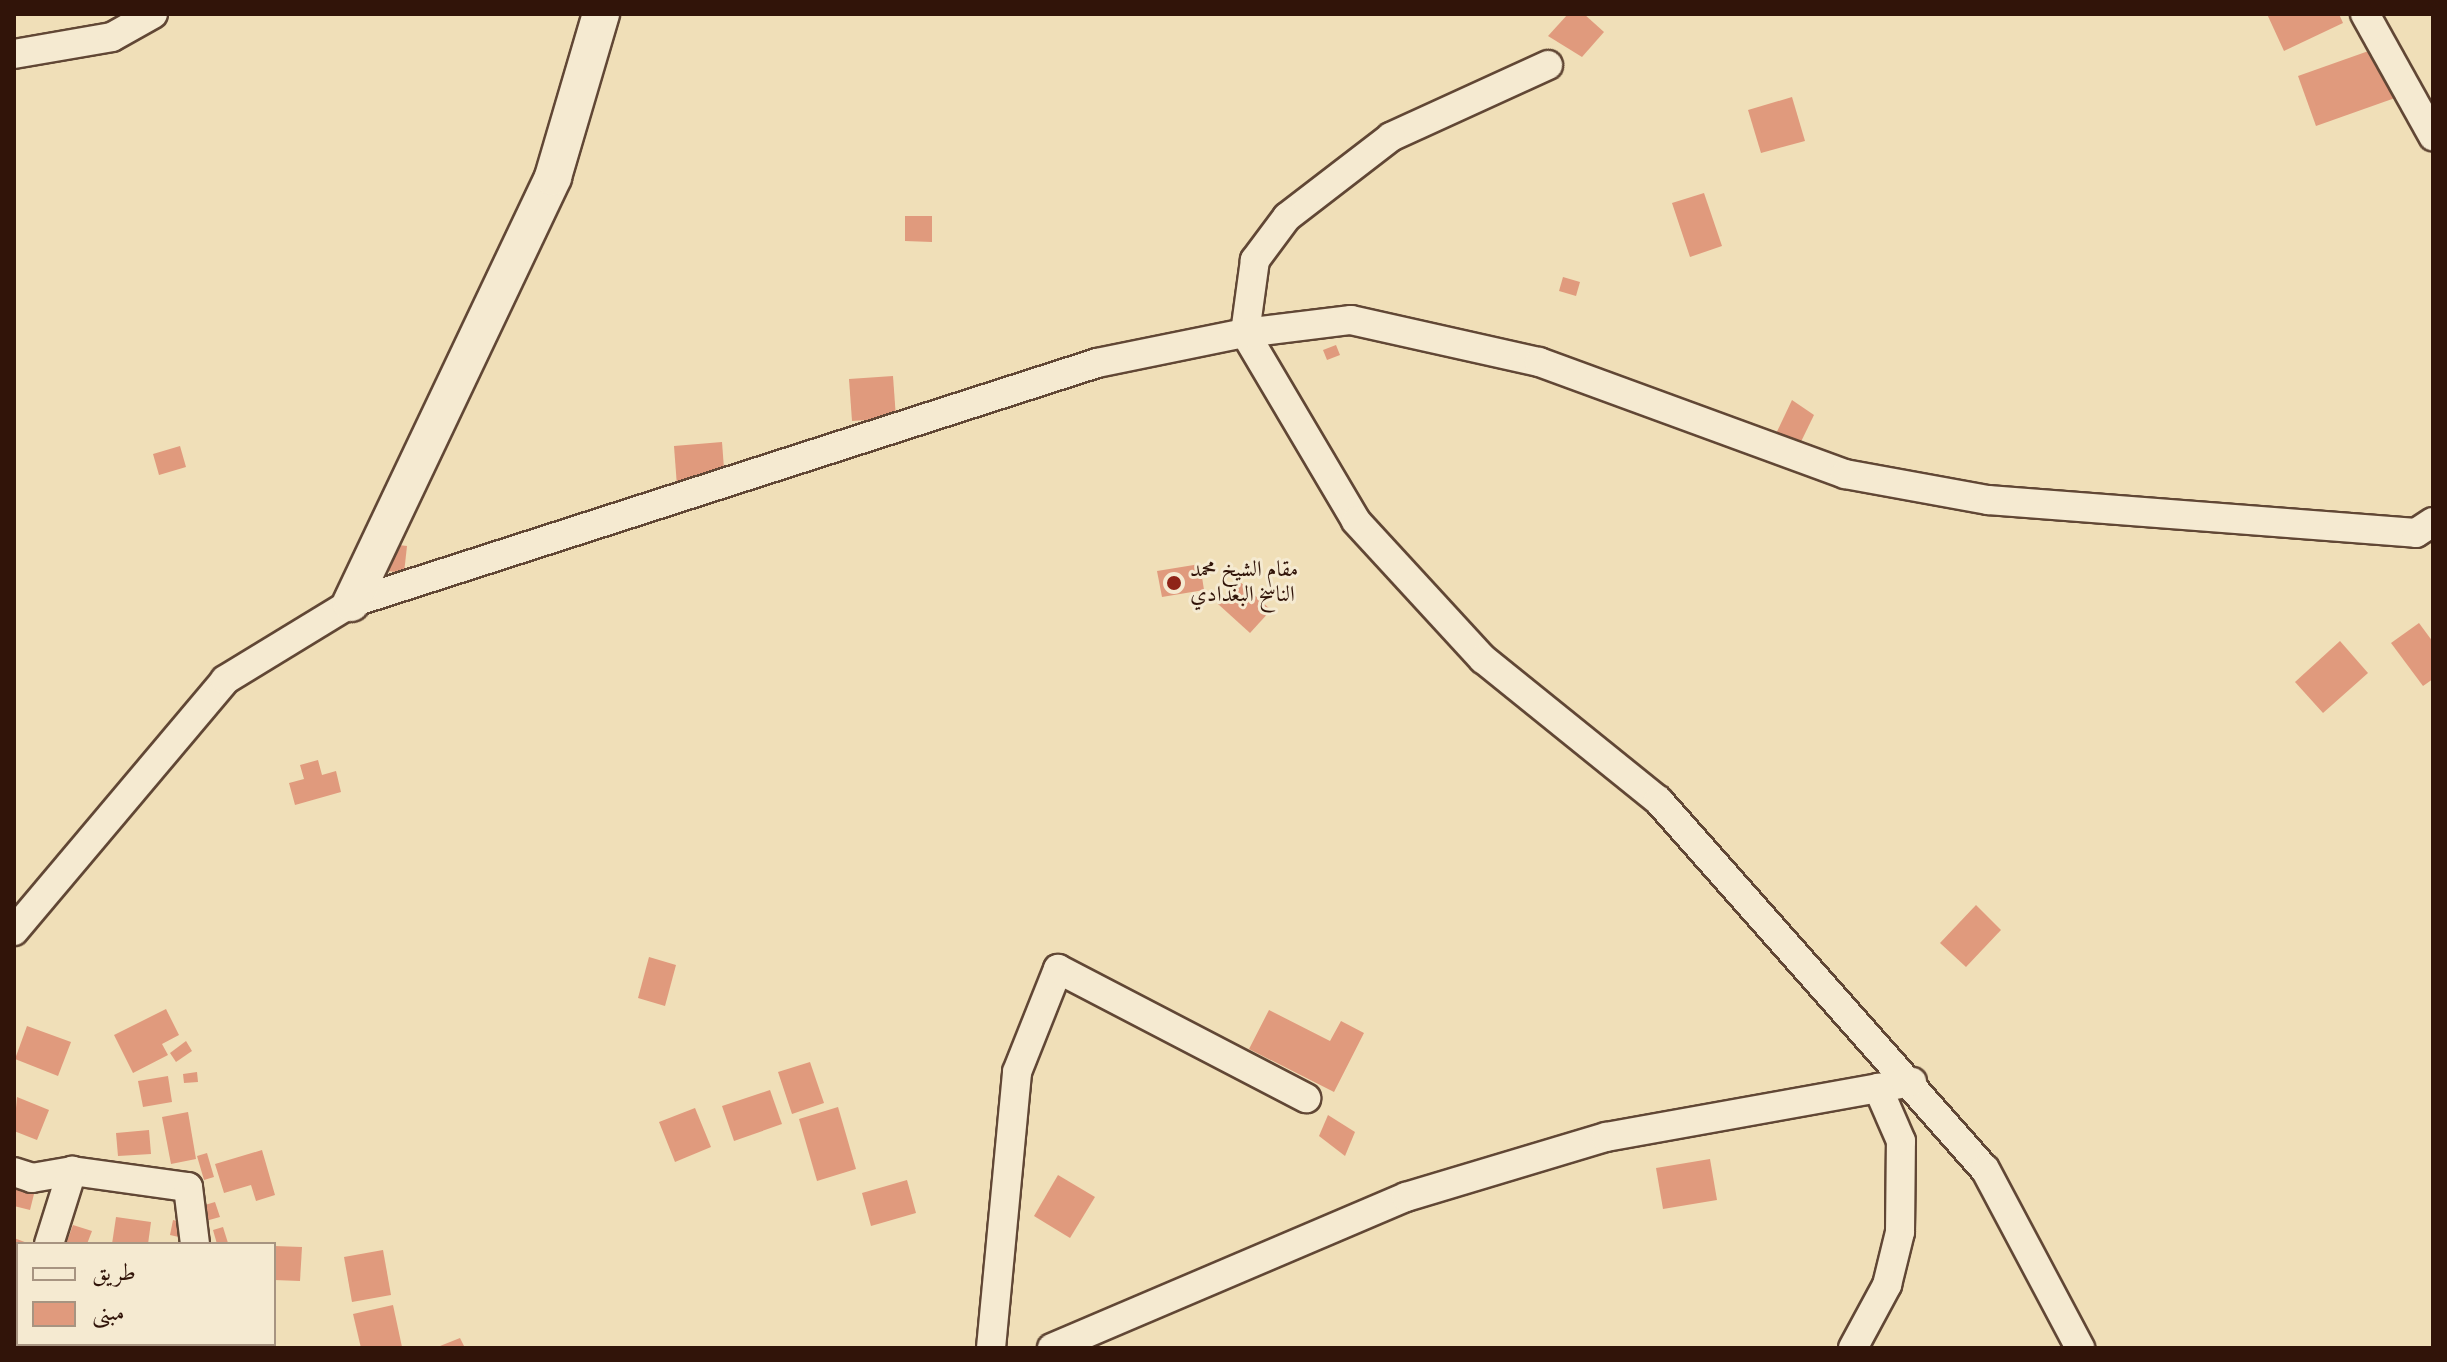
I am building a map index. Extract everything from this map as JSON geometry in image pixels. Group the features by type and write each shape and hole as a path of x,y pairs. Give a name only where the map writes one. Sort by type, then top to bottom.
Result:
{"street":[{"path":"14,54 112,37 153,14"},
{"path":"351,603 553,177 601,14"},
{"path":"2365,14 2433,136"},
{"path":"1548,65 1391,137 1287,217 1255,260 1245,333 1356,521 1483,659 1658,800 1912,1082 1985,1169 2080,1348"},
{"path":"14,931 225,680 351,603 1097,363 1245,333 1351,320 1539,362 1845,474 1988,500 2416,533 2433,522"},
{"path":"991,1348 1017,1072 1058,969 1306,1098"},
{"path":"1052,1348 1406,1197 1606,1137 1912,1082"},
{"path":"1853,1348 1887,1285 1900,1232 1901,1141 1878,1088"},
{"path":"14,1172 32,1178 72,1171 188,1187 195,1242"},
{"path":"50,1242 72,1171"}],"building":[{"path":"1568,14 1584,14 1604,32 1582,57 1548,36"},
{"path":"2267,14 2339,14 2343,23 2284,51"},
{"path":"2377,48 2395,98 2316,126 2298,76"},
{"path":"1792,97 1805,141 1761,153 1748,110"},
{"path":"1704,193 1722,246 1690,257 1672,203"},
{"path":"905,216 932,216 932,242 905,241"},
{"path":"1563,277 1580,282 1576,296 1559,291"},
{"path":"1336,345 1340,355 1327,360 1323,350"},
{"path":"893,376 896,418 852,421 849,379"},
{"path":"1792,400 1814,415 1795,454 1772,442"},
{"path":"722,442 725,482 677,486 674,446"},
{"path":"180,446 186,467 159,475 153,454"},
{"path":"390,544 407,546 404,573 387,571"},
{"path":"1200,564 1204,590 1162,597 1157,571"},
{"path":"1239,581 1271,610 1250,633 1218,604"},
{"path":"2419,623 2433,642 2433,679 2423,686 2391,643"},
{"path":"2340,641 2368,673 2323,713 2295,682"},
{"path":"318,760 322,775 336,771 341,792 295,805 289,783 304,779 300,765"},
{"path":"1976,905 2001,930 1966,967 1940,943"},
{"path":"649,957 676,965 665,1006 638,998"},
{"path":"166,1009 179,1035 162,1044 168,1055 133,1073 114,1035"},
{"path":"1269,1010 1330,1041 1341,1021 1364,1033 1334,1092 1249,1049"},
{"path":"27,1026 71,1042 58,1076 15,1059"},
{"path":"186,1041 192,1051 176,1062 170,1053"},
{"path":"810,1062 824,1103 792,1114 778,1072"},
{"path":"197,1072 198,1082 184,1083 183,1074"},
{"path":"168,1076 172,1102 143,1107 138,1081"},
{"path":"770,1090 782,1124 734,1141 722,1106"},
{"path":"17,1097 49,1110 37,1140 14,1131"},
{"path":"838,1107 856,1169 817,1181 799,1119"},
{"path":"695,1108 711,1147 675,1162 659,1122"},
{"path":"188,1112 196,1159 171,1164 162,1117"},
{"path":"1328,1115 1355,1132 1345,1156 1319,1136"},
{"path":"149,1130 151,1154 118,1156 116,1133"},
{"path":"262,1150 275,1195 256,1201 251,1185 224,1193 215,1164"},
{"path":"207,1153 214,1177 204,1180 197,1156"},
{"path":"1710,1159 1717,1200 1663,1209 1656,1168"},
{"path":"1058,1175 1095,1197 1070,1238 1034,1216"},
{"path":"907,1180 916,1213 871,1226 862,1193"},
{"path":"14,1188 34,1194 30,1210 14,1206"},
{"path":"215,1202 220,1217 202,1222 198,1207"},
{"path":"116,1217 151,1222 148,1242 112,1242"},
{"path":"173,1220 185,1223 183,1238 170,1235"},
{"path":"73,1225 92,1231 88,1242 67,1242"},
{"path":"223,1227 228,1242 216,1242 213,1230"},
{"path":"276,1246 302,1247 300,1281 276,1280"},
{"path":"383,1250 391,1295 352,1302 344,1257"},
{"path":"393,1305 402,1347 361,1348 353,1314"},
{"path":"460,1338 465,1348 435,1348"}],"place":[{"name":"مقام الشيخ محمد الناسخ البغدادي","path":"1174,583"}]}
